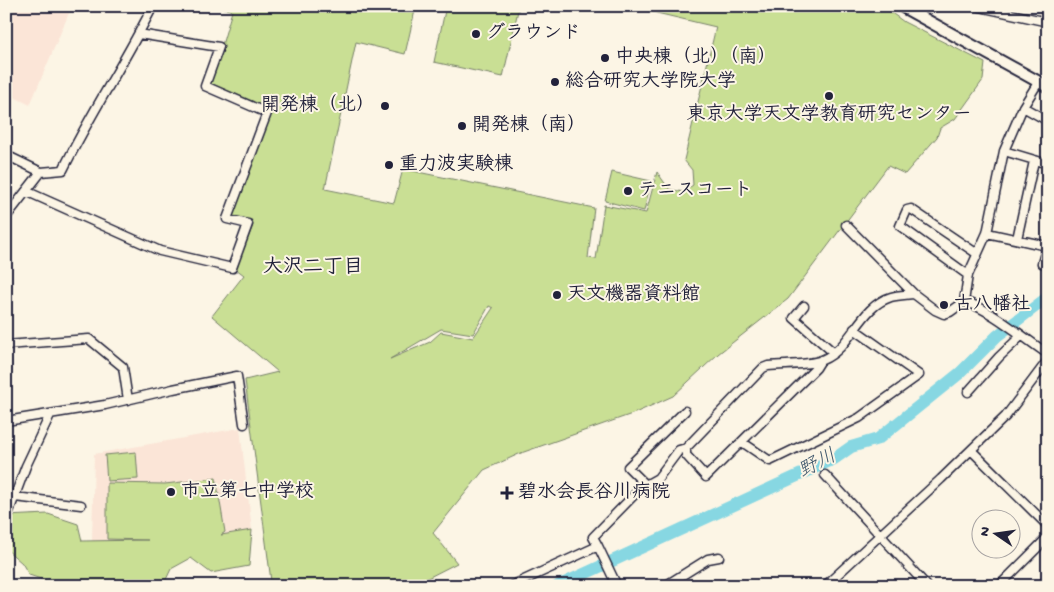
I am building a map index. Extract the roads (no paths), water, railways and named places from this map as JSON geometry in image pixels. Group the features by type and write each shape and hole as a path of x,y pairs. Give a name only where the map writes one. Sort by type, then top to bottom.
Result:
{"main road":[{"path":"902,6 1044,82"}],"street":[{"path":"6,155 41,172 63,170 80,134 154,6"},
{"path":"975,6 1048,22"},
{"path":"28,192 160,251 232,268 248,224 227,219 267,113 205,86 219,48 139,34"},
{"path":"846,225 914,294 935,310 944,314 964,302 968,275 976,253 987,233 1004,151 1023,107 1044,82"},
{"path":"1023,107 1048,120"},
{"path":"1004,151 1048,164"},
{"path":"1017,239 1034,160"},
{"path":"6,217 10,208 28,192 41,172"},
{"path":"968,275 900,226 899,222 907,210 911,209 976,253"},
{"path":"987,233 1047,244 1042,263 1048,266"},
{"path":"617,586 593,537 646,485 658,478 679,450 686,448 763,368 821,360 834,353 872,307 890,297 914,294"},
{"path":"964,302 994,318 1048,354"},
{"path":"804,306 794,318 834,353"},
{"path":"742,442 770,461 859,418 919,375 854,329"},
{"path":"968,392 999,357 1021,336"},
{"path":"6,345 89,339 123,367 128,400"},
{"path":"686,448 686,455 706,477 816,368 821,360"},
{"path":"825,586 1006,416 1048,360"},
{"path":"6,421 50,415 128,400 237,376 244,424"},
{"path":"646,485 628,467 685,411"},
{"path":"7,517 26,466 50,415"},
{"path":"971,450 1048,526"},
{"path":"825,475 927,586"},
{"path":"15,497 81,505"},
{"path":"999,586 1048,537"},
{"path":"511,586 598,547"},
{"path":"665,586 708,559 718,557"}],"waterway":[{"name":"野川","path":"558,586 834,459 851,447 878,439 960,373 997,336 1048,297"}],"place":[{"name":"グラウンド","path":"476,34"},
{"name":"中央棟（北）（南）","path":"605,58"},
{"name":"総合研究大学院大学","path":"555,82"},
{"name":"東京大学天文学教育研究センター","path":"829,96"},
{"name":"開発棟（北）","path":"385,106"},
{"name":"開発棟（南）","path":"462,126"},
{"name":"重力波実験棟","path":"389,165"},
{"name":"テニスコート","path":"628,191"},
{"name":"天文機器資料館","path":"557,295"},
{"name":"古八幡社","path":"944,305"},
{"name":"市立第七中学校","path":"171,492"},
{"name":"碧水会長谷川病院","path":"507,493"}],"district":[{"name":"大沢二丁目","path":"313,268"}]}
